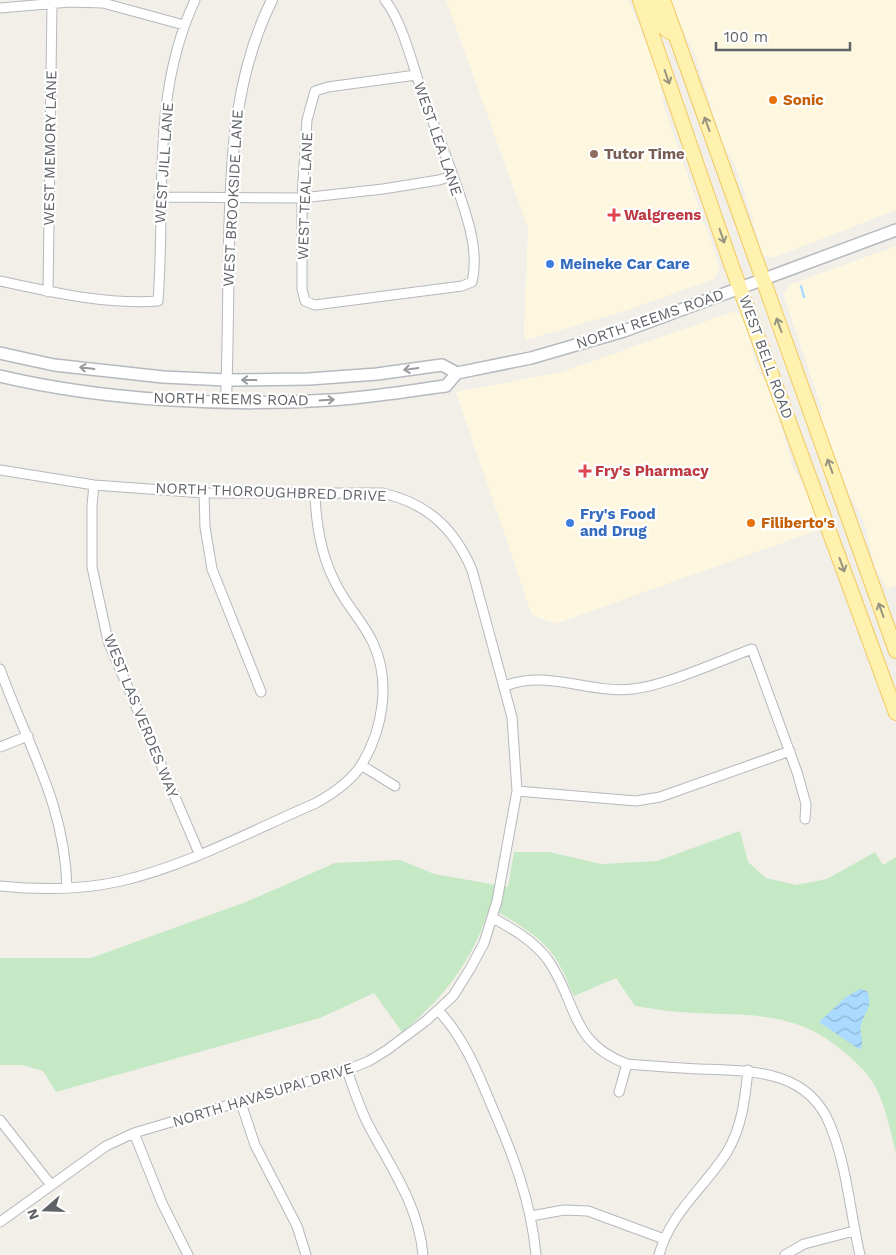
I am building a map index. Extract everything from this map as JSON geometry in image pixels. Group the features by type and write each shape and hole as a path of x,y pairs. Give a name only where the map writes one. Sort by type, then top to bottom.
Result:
{"main road":[{"name":"WEST BELL ROAD","path":"640,0 740,288 896,713"},
{"path":"650,0 660,25 667,32 676,35"},
{"name":"WEST BELL ROAD","path":"663,0 896,651"},
{"path":"658,48 670,51 680,77 695,91"},
{"name":"NORTH REEMS ROAD","path":"0,376 42,386 128,396 226,402 330,400 446,386 457,374 530,358 603,338 896,230"},
{"name":"NORTH REEMS ROAD","path":"0,353 54,365 163,378 227,380 338,377 442,365 457,374"},
{"path":"826,519 846,512"}],"street":[{"name":"WEST JILL LANE","path":"48,292 136,302 158,301 163,116 184,25 195,0"},
{"name":"WEST BROOKSIDE LANE","path":"226,402 231,198 238,100 248,60 272,0"},
{"name":"WEST LEA LANE","path":"305,301 315,306 462,286 472,282 475,269 470,230 394,15 385,0"},
{"path":"0,8 103,3 184,25"},
{"name":"WEST MEMORY LANE","path":"48,292 52,4"},
{"name":"WEST TEAL LANE","path":"305,301 302,289 302,198 307,120 315,91 328,87 416,75"},
{"path":"160,197 302,198 382,189 439,180 452,176"},
{"path":"0,281 48,292"},
{"name":"NORTH THOROUGHBRED DRIVE","path":"0,470 94,485 204,493 382,493 402,498 420,507 444,525"},
{"name":"WEST LAS VERDES WAY","path":"94,485 91,521 92,567 108,641 199,854"},
{"path":"204,493 205,527 212,568 261,692"},
{"path":"0,886 67,888 119,881 153,872 199,854 328,796 361,765 380,719 382,671 374,645 335,582 316,525 315,494"},
{"name":"NORTH HAVASUPAI DRIVE","path":"0,1222 106,1146 134,1133 242,1103 347,1070 388,1050 453,996 484,943 493,918 506,858 517,791 512,718 505,686 472,570 462,548 444,525"},
{"path":"505,686 520,680 537,678 615,689 634,689 660,682 752,649 790,751 806,804 804,819"},
{"path":"0,669 44,772 54,807 66,864 67,888"},
{"path":"0,747 28,736"},
{"path":"517,791 636,801 660,797 790,751"},
{"path":"361,765 395,786"},
{"path":"493,918 524,937 540,951 555,972 582,1031 596,1048 611,1058 627,1064 748,1070 771,1074 794,1083 812,1096 830,1122 840,1152 860,1255"},
{"path":"438,1010 454,1028 469,1053 513,1156 525,1188 536,1255"},
{"path":"619,1092 627,1064"},
{"path":"347,1070 368,1126 409,1198 415,1214 423,1255"},
{"path":"660,1255 664,1239 684,1206 717,1166 733,1139 745,1100 748,1070"},
{"path":"242,1103 256,1145 297,1226 306,1255"},
{"path":"0,1120 51,1185"},
{"path":"134,1133 185,1254"},
{"path":"531,1216 564,1210 588,1210 664,1239"},
{"path":"785,1255 804,1244 854,1231"}],"shaded area":[{"path":"446,0 628,0 658,70 665,110 719,265 714,279 625,311 526,340 524,332 528,228"},
{"path":"671,0 896,0 896,210 775,257 763,256 734,163 723,144 694,52 683,31"},
{"path":"896,246 896,585 887,589 875,567 864,522 849,494 820,416 822,409 784,296 785,291 792,284"},
{"path":"732,312 740,314 744,319 756,365 772,394 792,465 806,490 821,529 555,624 532,615 456,392 562,372"}],"green space":[{"path":"740,831 748,862 766,878 796,885 827,879 875,852 883,865 896,857 896,1153 884,1107 877,1089 866,1073 854,1061 824,1037 804,1027 765,1017 674,1012 635,1006 616,978 574,996 559,964 546,947 529,931 490,908 470,954 454,979 425,1012 402,1032 374,993 320,1018 56,1092 43,1071 23,1065 0,1065 0,958 91,958 246,902 335,863 400,860 434,874 508,887 514,852 549,852 601,864 657,861"}],"water":[{"path":"860,989 867,991 869,1005 862,1020 862,1046 859,1049 819,1022 846,997"}],"waterway":[{"path":"801,286 804,297"}],"place":[{"name":"Sonic","path":"773,100"},
{"name":"Tutor Time","path":"594,154"},
{"name":"Walgreens","path":"614,215"},
{"name":"Meineke Car Care","path":"550,264"},
{"name":"Fry's Pharmacy","path":"585,471"},
{"name":"Fry's Food and Drug","path":"570,523"},
{"name":"Filiberto's","path":"751,523"}]}
